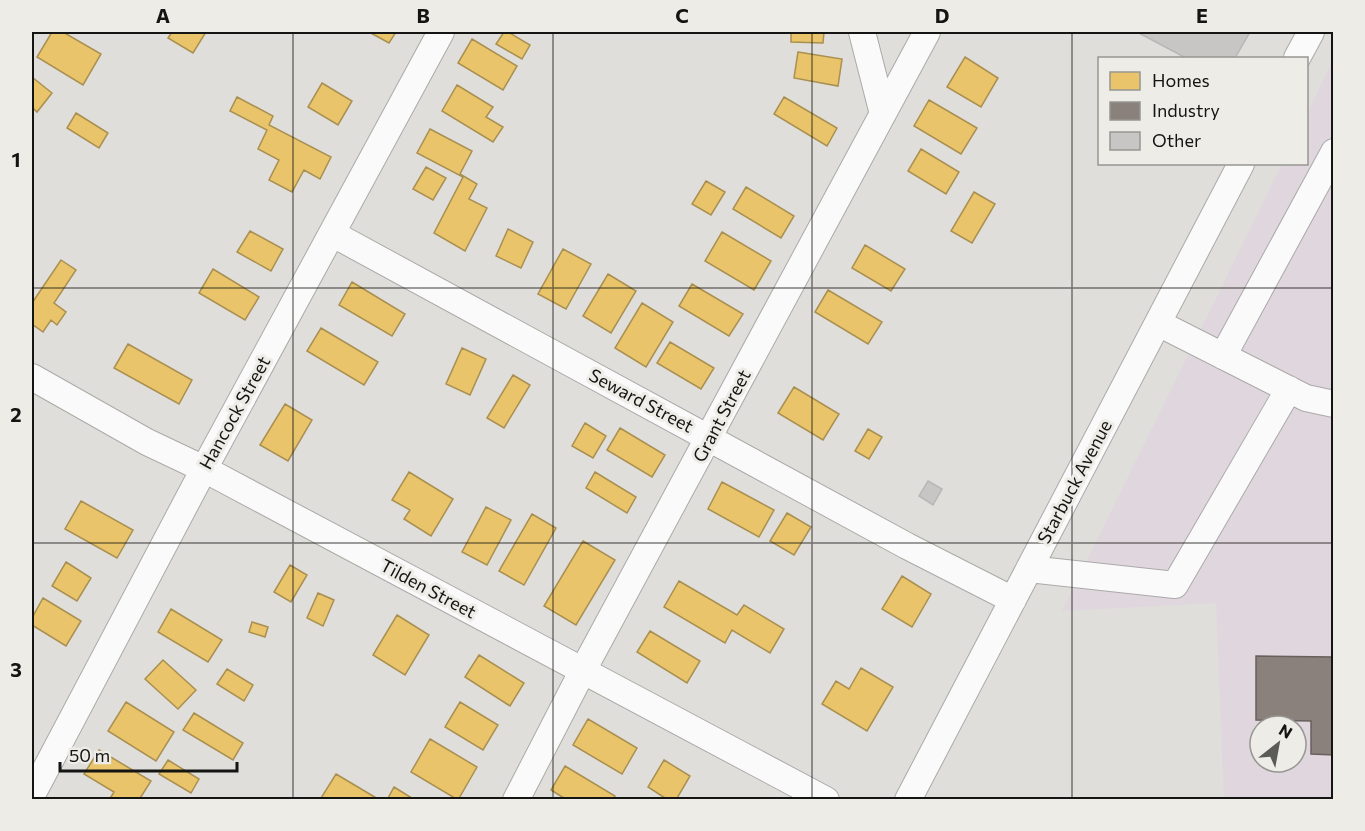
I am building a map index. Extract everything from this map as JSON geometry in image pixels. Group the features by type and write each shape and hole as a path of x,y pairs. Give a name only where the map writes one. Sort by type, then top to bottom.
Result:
{"street":[{"name":"Hancock Street","path":"32,795 204,470 441,32"},
{"path":"862,32 883,114"},
{"name":"Grant Street","path":"516,800 582,672 927,32"},
{"path":"1298,57 1311,32"},
{"path":"1223,356 1334,152"},
{"name":"Starbuck Avenue","path":"908,800 1241,165"},
{"name":"Seward Street","path":"333,234 907,546 1013,600"},
{"path":"1158,323 1306,398 1334,404"},
{"name":"Tilden Street","path":"32,377 147,442 204,470 826,800"},
{"path":"1029,569 1175,585 1289,389"}],"shaded area":[{"path":"1333,59 1333,799 1224,799 1216,603 1062,611 1282,165 1308,165 1308,112"}],"building: Homes":[{"path":"52,32 63,32 101,54 83,85 37,57"},
{"path":"172,32 206,32 193,53 168,38"},
{"path":"369,32 396,32 389,43"},
{"path":"504,32 530,45 522,59 496,44"},
{"path":"791,32 824,32 823,43 791,42"},
{"path":"472,39 517,66 503,90 458,63"},
{"path":"798,52 842,59 838,86 794,78"},
{"path":"965,57 998,78 981,107 947,87"},
{"path":"32,77 52,93 37,112 32,107"},
{"path":"322,83 352,101 338,125 308,107"},
{"path":"457,85 493,107 486,117 503,127 493,142 442,111"},
{"path":"237,97 273,116 269,125 331,157 320,179 304,170 292,192 269,180 279,160 258,149 267,130 230,111"},
{"path":"784,97 837,128 827,146 774,114"},
{"path":"929,100 977,128 961,154 914,126"},
{"path":"76,113 108,133 99,148 67,128"},
{"path":"430,129 472,151 460,174 477,184 469,199 487,208 465,251 434,233 463,177 417,153"},
{"path":"921,149 959,172 946,194 908,171"},
{"path":"426,167 446,178 433,200 413,189"},
{"path":"706,181 725,192 711,215 692,204"},
{"path":"746,187 794,216 781,238 733,209"},
{"path":"974,192 995,204 972,243 951,231"},
{"path":"508,229 533,242 521,268 496,256"},
{"path":"250,231 283,249 271,271 237,252"},
{"path":"722,232 771,261 754,290 705,261"},
{"path":"865,245 905,269 891,291 852,268"},
{"path":"563,249 591,264 566,309 538,294"},
{"path":"61,260 76,270 54,303 66,312 57,325 51,320 43,332 32,324 32,303"},
{"path":"213,269 259,297 245,320 199,293"},
{"path":"608,274 636,291 611,333 583,316"},
{"path":"352,282 405,314 392,336 339,305"},
{"path":"692,284 743,314 729,336 679,306"},
{"path":"828,290 882,322 868,344 815,312"},
{"path":"642,303 673,322 646,367 615,348"},
{"path":"321,328 378,362 364,385 307,351"},
{"path":"670,342 714,368 701,389 657,363"},
{"path":"128,344 192,380 179,404 114,368"},
{"path":"462,348 486,359 470,395 446,384"},
{"path":"513,375 530,385 504,428 487,418"},
{"path":"794,387 839,414 823,440 778,413"},
{"path":"285,404 312,420 288,461 260,445"},
{"path":"585,423 606,436 593,458 572,446"},
{"path":"620,428 665,455 652,477 607,450"},
{"path":"868,429 882,437 869,459 855,451"},
{"path":"409,472 453,499 431,536 404,519 410,510 392,500"},
{"path":"595,472 636,497 627,513 586,488"},
{"path":"722,482 774,510 759,537 708,509"},
{"path":"81,501 133,530 117,558 65,529"},
{"path":"486,507 511,520 487,565 462,552"},
{"path":"787,513 811,527 794,555 770,541"},
{"path":"532,514 556,528 524,585 499,571"},
{"path":"583,541 615,560 576,625 544,606"},
{"path":"66,562 91,578 77,601 52,586"},
{"path":"290,565 307,575 291,602 274,592"},
{"path":"902,576 931,594 912,627 882,609"},
{"path":"679,581 737,615 744,605 784,629 770,653 732,630 725,643 664,607"},
{"path":"318,593 334,600 323,626 307,618"},
{"path":"43,598 81,621 66,646 32,625 32,618"},
{"path":"171,609 222,640 208,662 158,632"},
{"path":"397,615 429,635 405,675 373,655"},
{"path":"252,622 268,627 265,637 249,632"},
{"path":"650,631 700,661 687,683 637,652"},
{"path":"479,655 524,683 510,706 465,677"},
{"path":"163,660 196,690 178,709 145,679"},
{"path":"861,668 893,687 867,731 822,704 836,681 849,689"},
{"path":"227,669 253,685 244,701 217,684"},
{"path":"126,702 174,732 156,761 108,731"},
{"path":"460,702 498,725 483,750 445,727"},
{"path":"194,713 243,743 233,760 183,730"},
{"path":"588,719 637,748 622,774 573,745"},
{"path":"430,739 477,767 458,800 411,772"},
{"path":"99,750 151,781 139,800 109,800 114,792 84,774"},
{"path":"168,760 199,779 191,793 159,774"},
{"path":"664,760 690,776 676,800 668,800 648,787"},
{"path":"565,766 615,796 613,800 567,800 551,790"},
{"path":"336,774 378,799 321,798"},
{"path":"394,787 415,800 387,800"}],"building: Industry":[{"path":"1256,656 1334,657 1334,755 1311,754 1311,721 1308,721 1308,714 1256,714"}],"building: Other":[{"path":"1137,32 1250,32 1236,57 1184,57"},
{"path":"928,481 942,489 933,505 919,496"}]}
